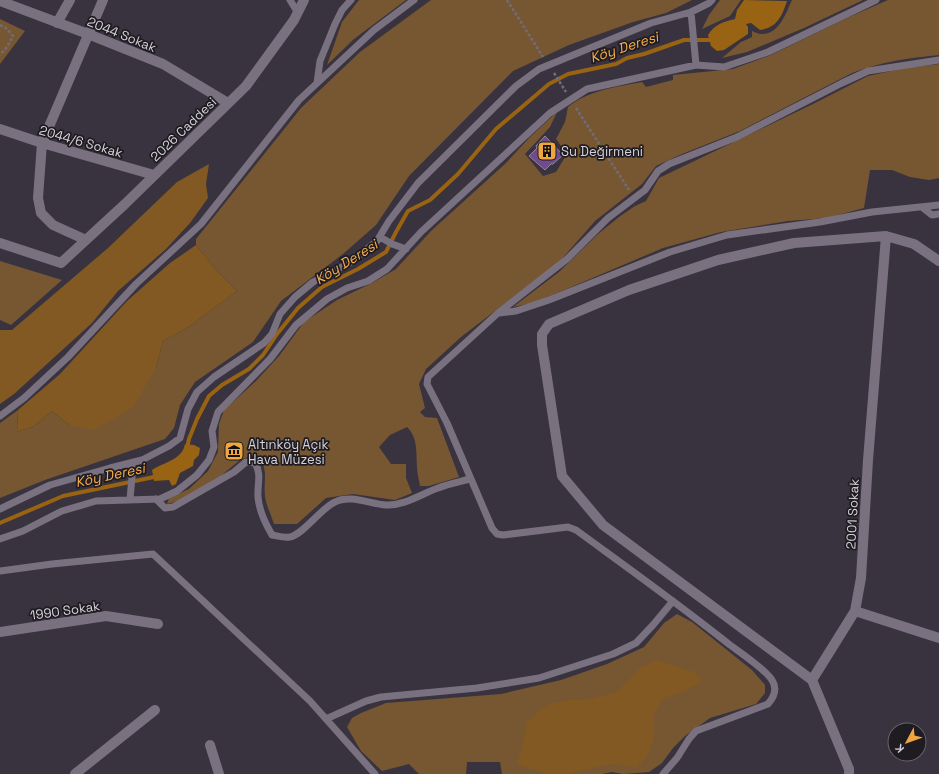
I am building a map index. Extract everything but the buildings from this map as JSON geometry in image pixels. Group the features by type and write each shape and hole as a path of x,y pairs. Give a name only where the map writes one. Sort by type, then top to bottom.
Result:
{"street":[{"path":"57,22 70,0"},
{"path":"86,240 52,226 41,212 38,198 42,143 103,0"},
{"name":"2026 Caddesi","path":"0,243 62,263 246,86 294,20 304,0"},
{"name":"2044 Sokak","path":"0,1 163,64 228,103"},
{"name":"2044/6 Sokak","path":"0,129 154,176"},
{"path":"850,774 812,680 603,525 562,476 542,345 542,334 549,324 629,290 718,260 794,243 886,236 914,244 939,260"},
{"name":"2001 Sokak","path":"812,680 854,611 861,578 868,460 886,236"},
{"path":"854,611 939,638"},
{"name":"1990 Sokak","path":"0,632 106,616 158,624"},
{"path":"75,774 155,710"},
{"path":"210,745 219,774"}],"lane":[{"path":"290,0 298,13"},
{"path":"317,83 320,61 335,24 342,10 350,0"},
{"path":"0,416 24,398 68,357 136,284 201,224 299,100 374,30 414,0"},
{"path":"0,508 50,485 142,460 169,446 180,438 188,408 197,392 214,377 264,343 272,334 280,314 313,282 351,262 377,241 418,183 516,86 539,69 651,23 691,12 712,0"},
{"path":"0,539 23,531 62,511 96,501 160,499 177,491 197,475 209,460 214,447 212,431 218,412 270,359 296,325 327,299 347,288 368,280 387,269 421,232 550,113 587,89 696,65 724,67 768,52 876,0"},
{"path":"691,12 696,65"},
{"path":"663,774 677,758 696,731 768,704 774,698 776,689 772,680 762,670 673,601 576,530 568,527 503,535 497,534 492,528 447,423 427,384 428,377 498,313 567,259 608,218 645,190 658,171 663,167 737,138 868,71 939,60"},
{"path":"498,313 516,311 549,300 670,252 727,235 820,222 872,212 939,206"},
{"path":"923,208 932,214 939,214"},
{"path":"380,236 392,244 406,249"},
{"path":"156,499 165,508 173,507 234,472 246,462 255,463 259,470 258,497 264,521 272,535 291,537 302,530 326,507 336,501 348,499 386,505 399,504 439,488 470,479"},
{"path":"130,500 132,463"},
{"path":"0,571 52,564 153,554 310,701 375,774"},
{"path":"326,719 366,701 381,698 477,688 540,678 613,654 636,643 673,601"}],"path":[{"path":"0,25 6,28 13,36 7,47 0,55"}],"shaded area":[{"path":"359,0 406,0 354,39 327,65 342,22"},
{"path":"431,0 692,0 666,13 633,22 569,45 513,71 409,176 376,225 343,254 281,301 253,342 195,382 180,405 174,428 165,439 45,480 0,498 0,423 18,410 17,432 34,426 52,411 69,425 156,368 163,341 190,326 237,291 217,271 196,245 196,239 301,108 360,52"},
{"path":"720,0 741,0 730,16 702,29 709,15"},
{"path":"744,0 787,1 781,16 771,27 760,30 751,23 746,24 748,27 748,34 724,50 717,51 711,46 708,35 713,28 735,19 737,10"},
{"path":"792,0 863,0 804,28 747,52 722,58 741,42 752,37 752,31 761,34 773,31 781,22"},
{"path":"888,0 939,0 939,55 895,61 852,73 740,131 656,166 642,184 595,221 560,261 461,337 426,369 419,384 425,408 420,412 425,417 437,418 459,477 429,486 420,486 417,472 415,441 411,431 407,427 390,435 379,447 391,464 406,464 406,478 412,493 395,500 353,494 326,498 297,524 274,524 267,506 263,465 256,454 240,460 217,479 178,501 167,504 169,498 189,489 208,471 218,452 219,424 224,410 256,381 279,356 304,322 337,300 372,283 396,269 431,231 506,163 530,137 557,112 550,127 525,154 543,176 556,172 567,154 556,139 565,122 568,107 576,101 603,90 642,82 646,87 673,80 673,75 733,69 771,55"},
{"path":"0,19 25,31 0,64"},
{"path":"939,64 939,178 929,180 910,177 892,170 870,170 864,208 827,218 788,221 721,232 663,248 536,302 513,307 559,272 598,234 619,217 635,206 646,201 659,178 868,76 905,68"},
{"path":"209,164 206,184 208,198 190,223 166,249 118,291 92,323 14,394 0,404 0,330 12,330 108,248 177,182"},
{"path":"196,245 217,271 237,291 190,326 163,341 156,368 133,407 94,430 69,425 52,411 34,426 17,432 18,410 60,374 127,301 170,263"},
{"path":"0,261 62,280 11,325 0,320"},
{"path":"185,444 194,445 200,448 199,455 194,460 193,466 180,473 176,484 172,486 169,480 154,481 152,470 172,460 180,454"},
{"path":"677,614 692,622 752,670 765,685 765,693 756,704 710,718 685,736 673,748 662,763 649,772 623,774 612,772 602,774 502,774 500,762 467,762 466,774 419,774 409,764 382,771 361,751 347,727 352,718 386,703 501,694 561,680 607,664 644,647 664,623"},
{"path":"657,660 694,672 703,681 685,691 662,699 653,716 654,737 649,753 637,768 614,764 582,770 570,774 548,774 517,764 527,721 549,704 568,700 590,699 617,692 639,669"}],"waterway":[{"name":"Köy Deresi","path":"187,448 197,419 209,396 222,385 249,369 263,355 277,334 298,308 322,287 358,269 386,252 408,211 430,200 458,174 496,129 549,84 568,74 616,64 627,58 644,54 684,40 711,40 714,38"},
{"name":"Köy Deresi","path":"0,523 63,496 154,477 157,474"}],"place":[{"name":"Su Değirmeni","path":"547,151"},
{"name":"Altınköy Açık Hava Müzesi","path":"234,451"}]}
